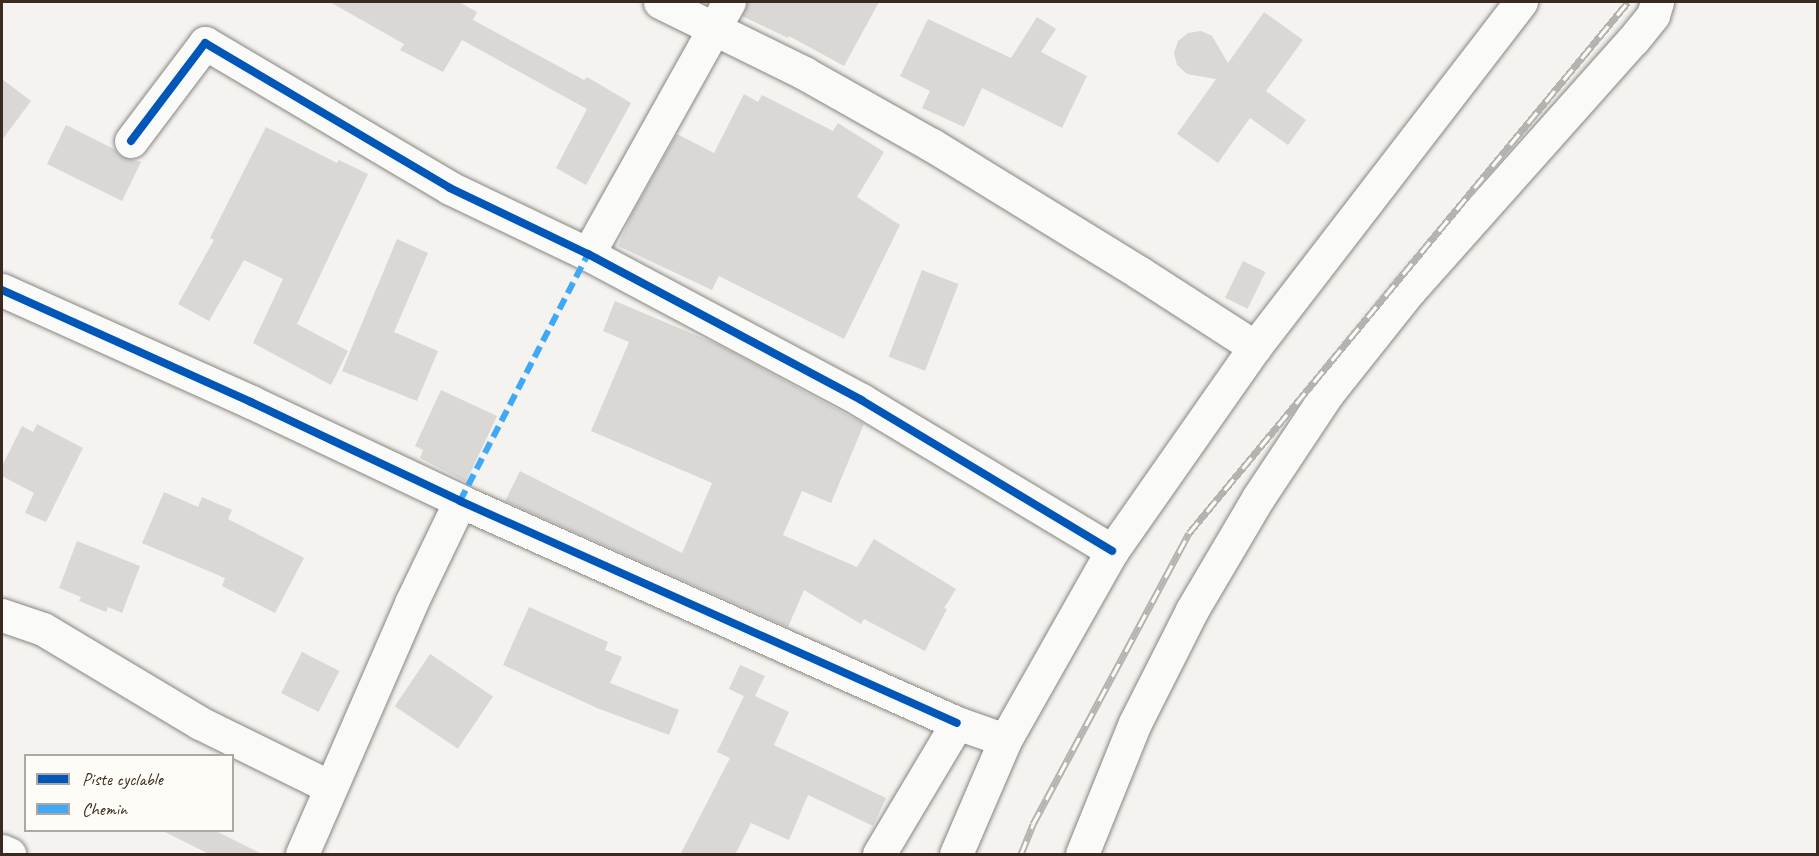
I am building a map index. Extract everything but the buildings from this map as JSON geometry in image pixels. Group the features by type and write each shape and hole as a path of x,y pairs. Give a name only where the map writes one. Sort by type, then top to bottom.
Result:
{"street":[{"path":"660,2 723,15 804,73 932,145 1255,347"},
{"path":"956,855 1005,740 1112,552 1255,347 1521,2"},
{"path":"1082,855 1136,723 1192,610 1258,498 1327,394 1409,291 1633,40 1653,15 1657,2"},
{"path":"588,254 723,15"},
{"path":"131,141 205,43 450,188 588,254 861,400 1112,552"},
{"path":"2,290 251,402 460,501 957,723 1005,740"},
{"path":"303,855 330,787 411,603 460,501"},
{"path":"2,615 43,629 200,723 330,787"},
{"path":"879,855 957,723"},
{"path":"2,851 9,855"}],"railway":[{"path":"1021,854 1033,824 1189,533 1628,2"}],"marked path":[{"path":"460,501 588,254"}],"cycle path":[{"path":"131,141 205,43 450,188 588,254 861,400 1112,551"},
{"path":"2,290 251,402 460,501 957,723"}]}
